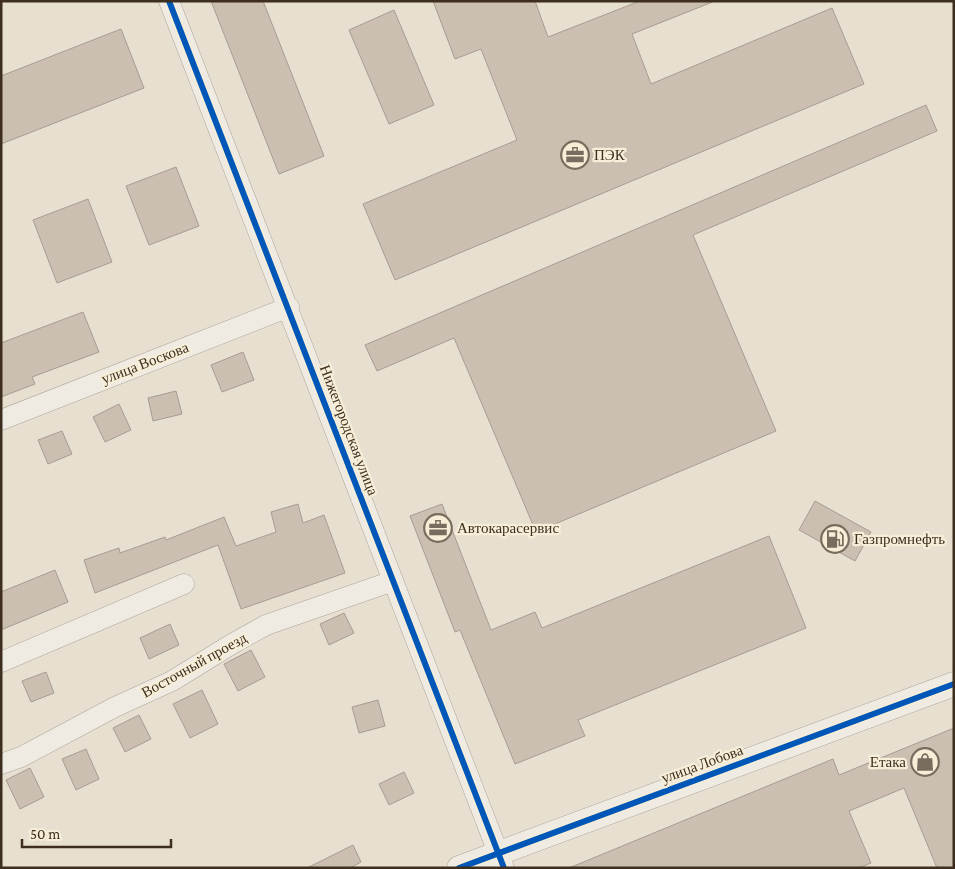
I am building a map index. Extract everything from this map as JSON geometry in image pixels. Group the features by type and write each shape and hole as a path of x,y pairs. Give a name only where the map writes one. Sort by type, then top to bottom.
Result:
{"street":[{"name":"Нижегородская улица","path":"169,1 289,307 500,861"},
{"name":"улица Воскова","path":"1,420 289,307"},
{"name":"Восточный проезд","path":"1,764 21,758 115,707 172,681 266,625 393,581"},
{"path":"1,662 184,584"},
{"name":"улица Лобова","path":"458,868 500,861 954,684"}],"building":[{"path":"211,1 263,1 324,156 279,174"},
{"path":"433,1 535,1 548,37 640,1 715,1 632,34 651,84 832,8 864,84 395,280 363,204 517,140 481,49 455,59"},
{"path":"394,10 434,105 389,124 349,30"},
{"path":"121,29 144,88 1,144 1,76"},
{"path":"926,105 937,131 693,235 776,431 536,532 454,338 377,371 365,345"},
{"path":"176,167 199,226 149,245 126,186"},
{"path":"88,199 112,262 57,283 33,220"},
{"path":"83,312 99,352 32,377 35,384 1,397 1,343"},
{"path":"243,352 254,380 222,392 211,365"},
{"path":"176,391 182,414 153,421 148,398"},
{"path":"119,404 131,430 105,442 93,417"},
{"path":"62,431 72,454 48,464 38,440"},
{"path":"815,501 871,532 855,561 799,530"},
{"path":"298,504 303,523 324,515 345,573 241,609 218,545 95,593 84,560 119,548 120,553 165,537 166,540 224,517 236,546 276,532 271,512"},
{"path":"442,504 491,630 535,612 542,628 769,536 806,628 578,720 585,736 515,764 460,630 455,632 410,516"},
{"path":"55,570 68,602 1,630 1,592"},
{"path":"344,613 354,633 329,645 320,624"},
{"path":"170,624 179,645 149,659 140,638"},
{"path":"251,650 265,677 238,691 224,664"},
{"path":"46,672 54,693 31,702 22,681"},
{"path":"202,690 218,724 190,738 173,704"},
{"path":"378,700 385,726 359,733 352,707"},
{"path":"139,715 151,739 125,752 113,728"},
{"path":"954,728 954,868 937,868 904,788 849,811 871,863 858,868 569,868 833,759 839,775"},
{"path":"86,749 99,779 76,790 62,759"},
{"path":"30,768 44,797 20,809 6,780"},
{"path":"404,772 414,793 389,805 379,784"},
{"path":"353,845 361,862 350,868 307,868"}],"cycle path":[{"path":"169,1 504,868"},
{"path":"459,868 954,684"}],"place":[{"name":"ПЭК","path":"575,155"},
{"name":"Автокарасервис","path":"438,528"},
{"name":"Газпромнефть","path":"835,539"},
{"name":"Етака","path":"925,762"}]}
